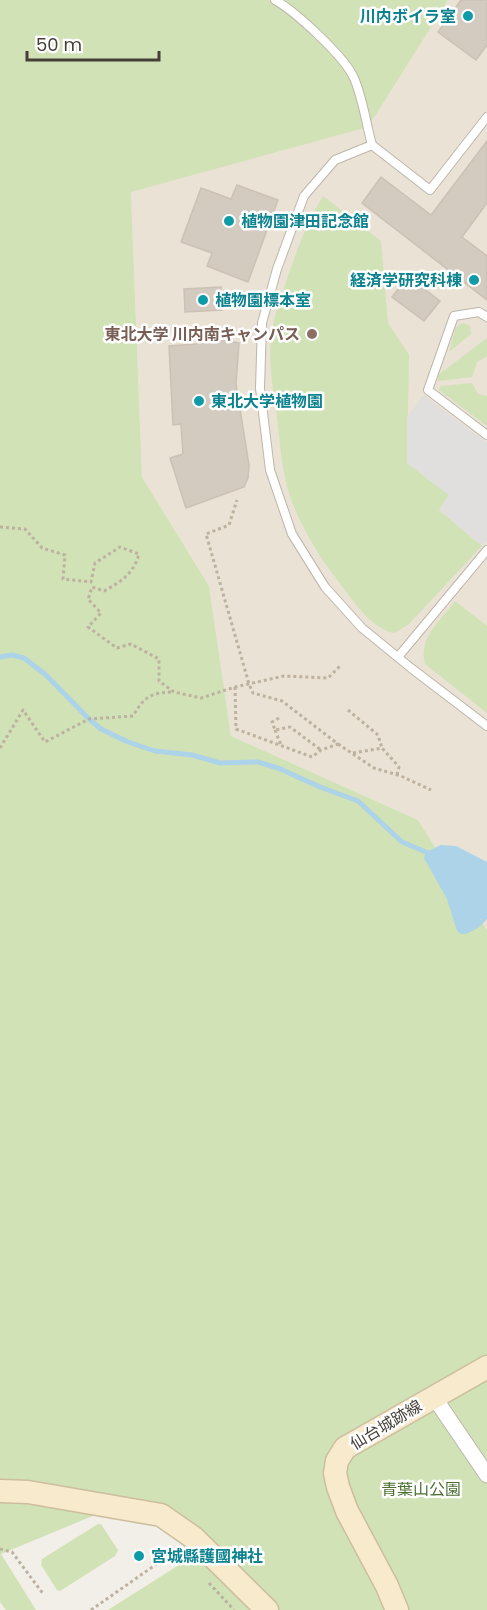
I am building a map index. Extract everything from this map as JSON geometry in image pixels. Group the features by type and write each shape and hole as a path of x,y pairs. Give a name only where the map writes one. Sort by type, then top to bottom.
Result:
{"street":[{"name":"仙台城跡線","path":"397,1610 387,1586 347,1511 335,1473 337,1461 345,1448 487,1367"},
{"path":"434,1396 487,1475"},
{"path":"0,1491 28,1492 161,1515 194,1538 267,1610"}],"lane":[{"path":"275,0 317,34 347,67 354,78 372,145 430,190 487,117"},
{"path":"372,145 335,160 304,195 277,269 261,323 260,388 270,470 292,534 325,587 362,628 487,726"},
{"path":"487,318 479,312 454,316 428,390 487,435"},
{"path":"398,657 487,550"}],"path":[{"path":"237,500 229,525 206,534 253,693 282,701 374,768 431,790"},
{"path":"0,527 25,529 42,548 65,555 63,579 91,582"},
{"path":"92,587 104,591 121,582 136,565 139,554 120,547 95,563 92,587 87,599 100,614 88,627 117,648 131,644 159,659 159,681 174,692"},
{"path":"0,748 23,710 45,742 89,719 133,716 142,701 157,693 174,692 201,698 235,687 284,676 328,678 340,666"},
{"path":"235,687 236,729 312,757 321,750 339,744"},
{"path":"348,710 378,735 382,748 399,767 397,775"},
{"path":"279,718 272,722 281,746"},
{"path":"275,730 290,727 321,750"},
{"path":"352,753 382,748"},
{"path":"91,1610 194,1538"},
{"path":"0,1549 12,1552 44,1595"}],"shaded area":[{"name":"東北大学 川内南キャンパス","path":"448,0 487,0 487,930 418,820 231,736 209,586 142,477 131,191 367,127"},
{"path":"423,395 487,443 487,540 482,546 439,510 449,495 407,463 407,417"}],"green space":[{"name":"青葉山公園","path":"0,0 448,0 368,127 131,192 142,477 209,586 231,736 418,820 487,930 487,1610 279,1610 202,1535 100,1513 1,1554 36,1610 6,1610 0,1602"},
{"path":"323,196 381,241 388,323 409,355 407,463 449,495 439,510 482,546 408,625 394,633 378,626 364,614 319,555 295,510 283,466 271,370 272,332 280,299 299,247"},
{"path":"463,323 470,326 471,334 449,352 456,327"},
{"path":"487,338 487,356 477,362 472,377 438,381 438,375"},
{"path":"472,383 478,394 487,396 487,426 439,390 440,386"},
{"path":"455,601 487,626 487,713 425,664 427,638"},
{"path":"101,1524 118,1550 115,1556 60,1591 57,1590 41,1565 42,1559"},
{"path":"193,1556 250,1610 108,1610"}],"water":[{"path":"441,845 456,846 487,862 487,919 478,928 466,934 457,931 447,899 424,858 426,852"}],"building":[{"name":"川内ボイラ室","path":"461,0 487,0 487,45 476,60 438,32"},
{"path":"487,141 487,203 462,237 487,256 487,300 362,203 381,177 431,215"},
{"name":"植物園津田記念館","path":"237,185 278,200 248,282 207,266 212,253 181,242 201,188 231,199"},
{"path":"408,276 440,301 424,321 392,297"},
{"name":"植物園標本室","path":"221,287 222,310 185,312 184,289"},
{"path":"197,336 239,343 236,384 249,465 248,478 244,487 186,508 170,458 183,454 181,424 173,425 169,346 197,344"}],"waterway":[{"path":"0,657 12,655 24,658 46,675 101,729 128,742 155,751 192,755 220,763 258,762 278,768 358,801 402,842 426,852"}],"place":[{"name":"川内ボイラ室","path":"468,16"},
{"name":"植物園津田記念館","path":"229,221"},
{"name":"経済学研究科棟","path":"474,280"},
{"name":"植物園標本室","path":"203,300"},
{"name":"東北大学 川内南キャンパス","path":"312,334"},
{"name":"東北大学植物園","path":"199,401"},
{"name":"宮城縣護國神社","path":"139,1556"}]}
